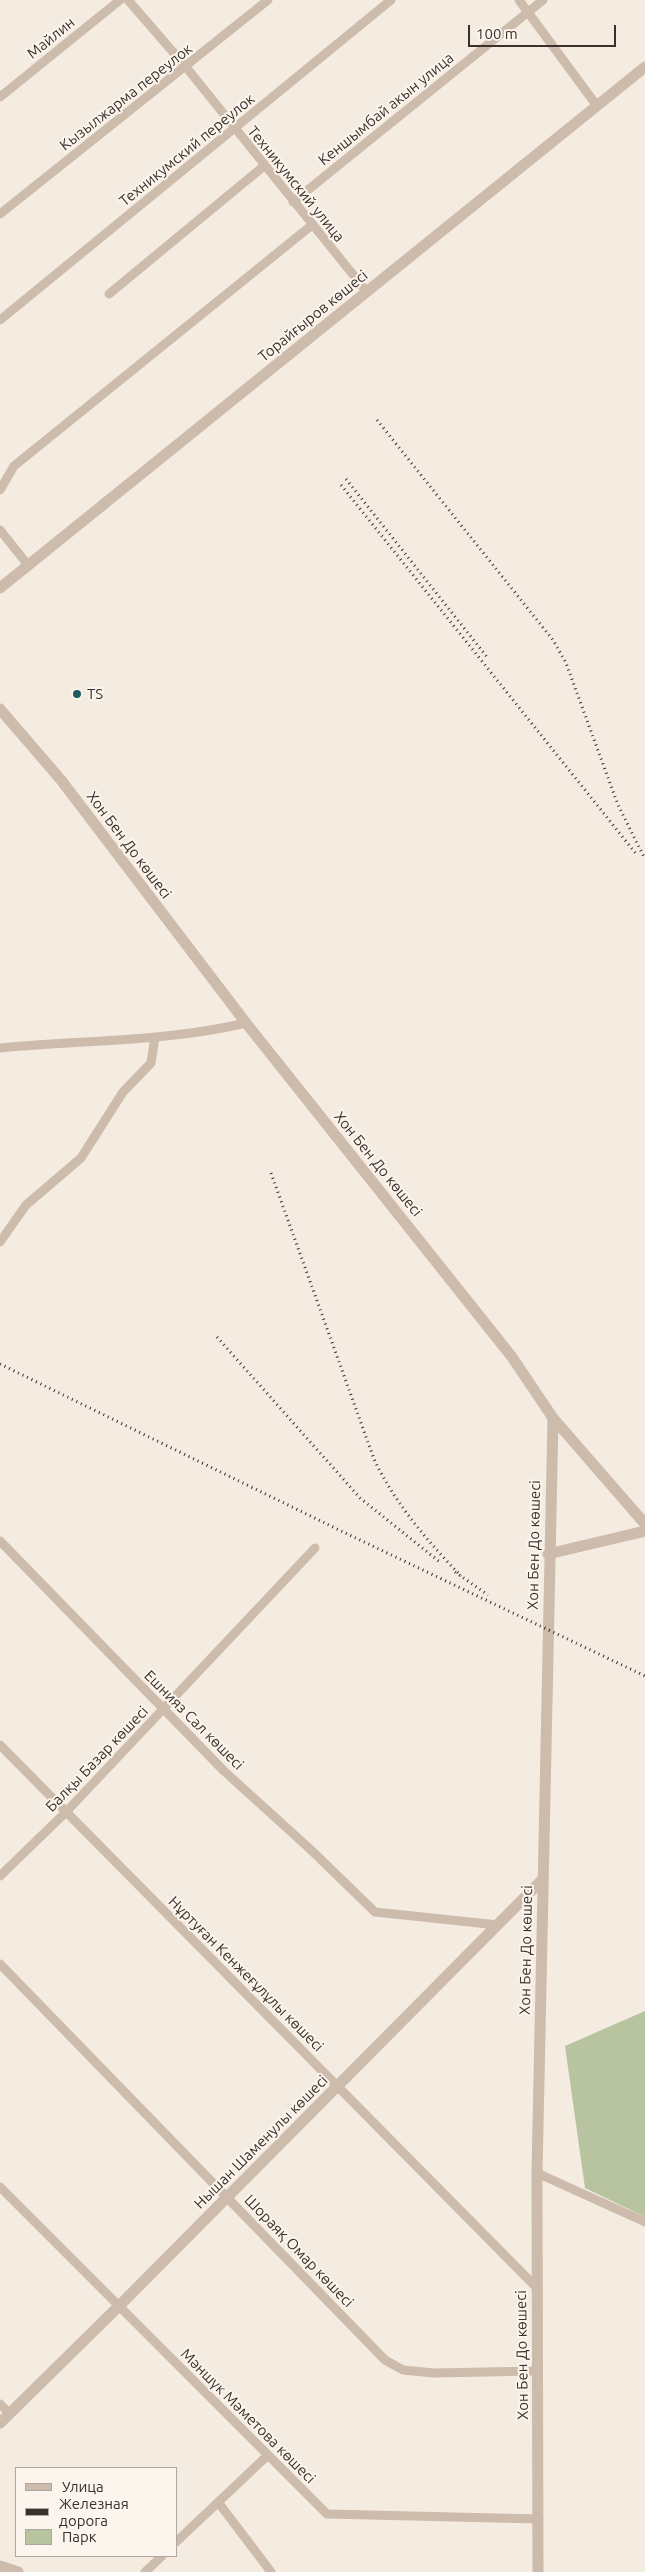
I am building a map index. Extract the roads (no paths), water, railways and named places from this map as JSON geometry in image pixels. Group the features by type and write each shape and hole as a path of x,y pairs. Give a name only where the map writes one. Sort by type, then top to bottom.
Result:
{"street":[{"name":"Майлин","path":"0,97 120,0"},
{"name":"Техникумский улица","path":"128,0 186,67 234,130 367,292"},
{"name":"Кызылжарма переулок","path":"0,214 268,0"},
{"name":"Техникумский переулок","path":"0,320 391,0"},
{"path":"519,0 597,106"},
{"name":"Кеншымбай акын улица","path":"293,202 543,0"},
{"name":"Торайғыров көшесі","path":"0,588 645,67"},
{"path":"109,294 264,166"},
{"path":"0,490 14,466 312,225"},
{"path":"0,530 28,565"},
{"name":"Хон Бен До көшесі","path":"0,709 61,780 246,1023 512,1357 553,1418 548,1554 537,2173 536,2287 540,2519 538,2572"},
{"path":"0,1048 155,1037 218,1030 246,1023"},
{"path":"0,1242 26,1205 81,1158 123,1092 151,1063 155,1037"},
{"path":"553,1418 645,1524"},
{"path":"548,1554 645,1531"},
{"name":"Ешнияз Сал көшесі","path":"0,1541 224,1771 310,1849 374,1912 498,1925"},
{"name":"Балқы Базар көшесі","path":"0,1876 66,1812 315,1548"},
{"name":"Нұртуған Кенжеғұлұлы көшесі","path":"0,1745 536,2287"},
{"name":"Нышан Шаменулы көшесі","path":"0,2423 228,2197 542,1880"},
{"name":"Шораяқ Омар көшесі","path":"0,1964 386,2360 403,2370 434,2373 538,2372"},
{"path":"537,2173 645,2222"},
{"name":"Мәншүк Мәметова көшесі","path":"0,2187 327,2514 540,2519"},
{"path":"0,2404 9,2413"},
{"path":"178,2540 268,2455"},
{"path":"218,2502 271,2572"},
{"path":"145,2572 161,2557"},
{"path":"0,2566 18,2572"}],"railway":[{"path":"377,420 553,640 566,663 618,805 645,859"},
{"path":"346,479 487,657"},
{"path":"341,485 637,855"},
{"path":"271,1173 374,1459 391,1491 413,1521 461,1576"},
{"path":"217,1337 360,1498 441,1563"},
{"path":"0,1364 337,1529 645,1676"},
{"path":"455,1572 488,1595"}],"place":[{"name":"TS","path":"77,694"}]}
